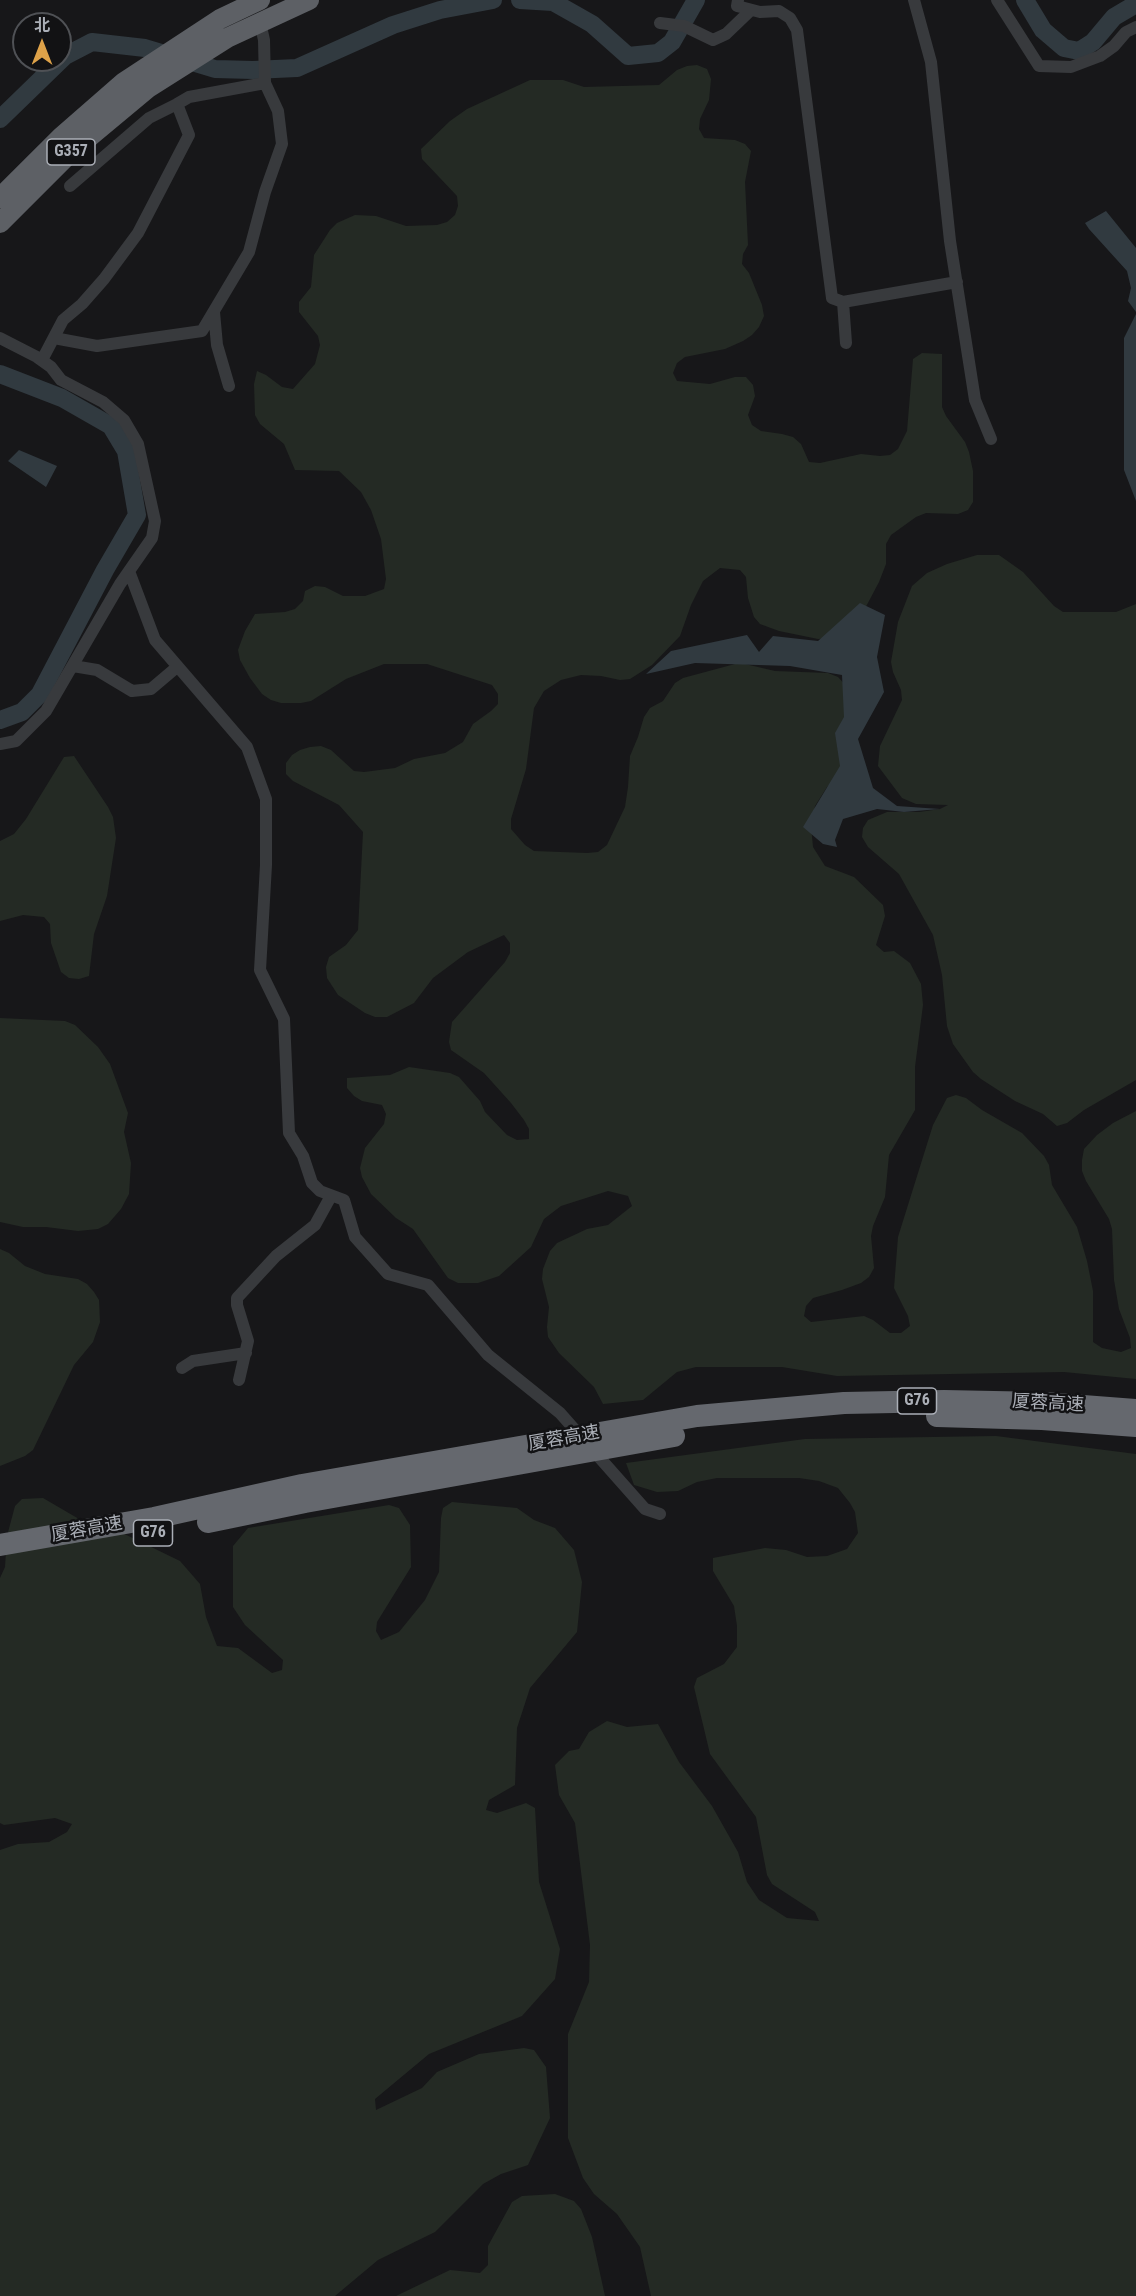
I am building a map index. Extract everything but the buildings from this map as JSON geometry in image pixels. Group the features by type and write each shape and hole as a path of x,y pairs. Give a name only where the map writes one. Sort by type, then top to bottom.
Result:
{"highway":[{"name":"G357","path":"0,198 61,137 124,82 220,19 260,0"},
{"name":"G357","path":"0,223 70,153 148,88 227,38 309,0"},
{"name":"厦蓉高速","path":"0,1545 699,1424 844,1403 944,1401 1044,1403 1136,1410"},
{"name":"厦蓉高速","path":"699,1424 943,1416 1042,1419 1136,1426"},
{"name":"厦蓉高速","path":"0,1561 160,1532 303,1493"}],"street":[{"path":"738,0 737,6 751,10 779,11 790,18 797,30 832,298 843,302 957,282"},
{"path":"914,0 931,62 948,230 975,400 991,439"},
{"path":"997,0 1039,66 1071,66 1100,56 1114,46 1126,32 1136,27"},
{"path":"660,23 684,26 712,40 726,34 751,10"},
{"path":"54,338 97,346 202,331 249,252 264,192 282,144 278,111 265,83 264,40 260,22"},
{"path":"70,186 149,118 189,97 265,83"},
{"path":"42,360 63,320 97,288 138,233 189,135 177,104"},
{"path":"843,302 846,343"},
{"path":"214,312 217,345 229,386"},
{"path":"0,338 42,360 61,380 103,402 124,420 138,444 155,521 152,538 129,571 46,711 16,741 0,744"},
{"path":"129,571 155,640 247,747 266,799 266,865 260,970 284,1019 289,1133 303,1156 312,1183 320,1191 344,1200 355,1237 388,1274 428,1285 488,1355 560,1413 645,1509 660,1514"},
{"path":"73,666 98,670 132,691 151,688 177,667"},
{"path":"239,1380 248,1341 237,1298 276,1256 315,1225 331,1196"},
{"path":"182,1368 193,1361 246,1353"}],"shaded area":[{"path":"697,65 707,69 711,79 709,100 700,119 699,129 704,138 735,140 745,144 751,151 745,182 748,245 743,254 742,264 749,273 764,316 759,327 743,341 725,349 685,357 677,363 673,373 677,381 710,384 735,377 746,377 753,385 755,396 748,415 752,425 761,431 793,437 801,444 809,462 820,463 861,454 890,455 898,449 907,431 913,359 922,353 942,354 942,407 969,452 973,471 973,502 968,510 958,514 926,513 916,517 891,535 886,544 886,564 879,582 860,618 838,638 818,639 779,631 760,624 754,617 748,598 746,577 740,570 720,568 703,581 691,605 680,636 652,665 630,679 620,680 581,675 561,680 544,691 534,708 526,769 511,819 511,829 525,845 534,851 587,853 598,852 607,845 625,807 630,756 644,717 650,708 663,701 675,683 683,678 735,664 775,671 828,673 838,677 852,692 841,773 827,787 815,806 811,826 813,847 825,866 854,877 883,905 885,916 876,945 884,952 894,951 910,963 921,984 923,1005 915,1067 915,1110 889,1155 885,1197 871,1236 874,1268 869,1277 861,1283 813,1298 806,1306 804,1316 811,1322 864,1316 890,1333 901,1333 910,1326 908,1316 894,1288 898,1237 933,1125 947,1098 956,1095 966,1098 1022,1133 1044,1156 1049,1165 1052,1185 1077,1227 1087,1261 1093,1291 1093,1342 1102,1348 1121,1352 1131,1348 1130,1338 1119,1309 1114,1280 1112,1229 1109,1219 1086,1181 1082,1171 1082,1160 1084,1149 1097,1135 1113,1123 1136,1111 1136,1379 1064,1372 837,1376 782,1367 696,1367 677,1372 643,1400 603,1404 594,1387 559,1353 548,1337 549,1307 542,1279 543,1269 550,1251 557,1243 587,1229 608,1225 632,1206 628,1196 608,1191 561,1206 544,1219 531,1247 499,1276 478,1283 458,1283 448,1278 413,1229 396,1218 371,1194 362,1177 360,1168 365,1148 384,1124 386,1114 382,1105 362,1101 354,1096 347,1088 347,1078 390,1075 409,1067 450,1073 459,1077 480,1101 485,1112 507,1135 517,1140 529,1139 529,1129 511,1103 484,1073 451,1050 449,1042 452,1022 505,962 510,953 510,943 504,935 468,952 433,978 414,1003 387,1017 375,1017 365,1013 338,995 327,978 326,967 329,957 346,945 358,930 363,832 339,805 293,781 286,774 286,763 300,750 321,746 331,750 354,771 364,772 395,768 414,759 445,753 463,742 473,724 498,704 498,694 492,685 427,664 384,664 346,679 311,701 301,703 281,703 271,700 262,694 250,678 240,660 238,650 255,614 295,609 303,601 305,591 315,586 325,587 343,596 365,596 384,589 386,579 381,539 371,510 361,492 339,471 295,470 284,444 260,424 255,415 254,384 257,371 282,387 293,389 315,364 320,345 318,336 299,312 299,302 311,287 314,255 337,223 355,215 376,216 406,226 437,225 447,222 455,215 458,206 457,196 422,159 421,149 450,121 467,109 530,80 563,80 584,87 659,85 677,70"},
{"path":"1106,211 1136,248 1136,312 1128,301 1131,288 1127,271 1085,223"},
{"path":"1136,314 1136,501 1124,470 1124,338"},
{"path":"19,450 57,466 46,487 8,461"},
{"path":"977,555 999,555 1023,572 1054,606 1063,612 1116,612 1136,604 1136,1080 1084,1110 1067,1123 1057,1126 1043,1114 1015,1101 981,1079 973,1072 953,1044 947,1026 942,975 933,935 899,874 868,847 862,837 863,828 868,820 887,812 919,812 940,809 948,805 916,804 902,798 878,766 880,746 902,700 901,690 891,662 898,622 912,586 927,573"},
{"path":"860,603 885,615 877,657 884,692 858,739 873,788 897,806 940,809 904,812 877,809 843,819 835,840 837,847 823,844 803,827 840,766 835,733 844,717 842,675 790,666 695,663 646,674 671,651 747,635 759,652 773,636 818,641"},
{"path":"74,756 108,807 113,817 116,838 107,896 94,934 89,976 79,979 69,978 61,972 51,943 50,924 44,917 23,915 0,921 0,841 14,834 26,819 64,757"},
{"path":"0,1018 65,1021 75,1025 98,1047 110,1064 128,1113 124,1132 131,1163 129,1194 121,1209 108,1224 98,1229 78,1231 23,1227 0,1222"},
{"path":"0,1249 25,1266 45,1274 78,1279 87,1284 99,1300 100,1322 93,1342 74,1365 33,1450 25,1456 0,1466"},
{"path":"996,1436 1136,1454 1136,2296 651,2296 640,2247 617,2214 594,2194 583,2178 568,2138 568,2034 589,1982 590,1945 575,1823 559,1795 555,1765 569,1751 579,1749 589,1732 607,1721 627,1727 658,1724 679,1762 712,1806 738,1852 747,1882 759,1900 787,1918 819,1921 815,1912 772,1884 767,1875 756,1817 710,1754 694,1687 697,1678 724,1664 737,1647 734,1606 713,1571 713,1558 765,1548 786,1550 807,1557 827,1556 847,1549 858,1533 855,1512 850,1503 838,1488 819,1481 799,1478 717,1478 697,1482 678,1491 657,1492 634,1485 626,1463 805,1439"},
{"path":"43,1498 79,1519 110,1527 180,1561 200,1584 206,1617 217,1646 238,1648 272,1673 282,1670 283,1660 245,1625 233,1607 233,1546 248,1528 389,1505 399,1508 410,1525 411,1567 377,1622 376,1631 381,1640 399,1632 425,1600 439,1572 443,1508 452,1502 517,1508 534,1520 555,1528 574,1550 582,1582 577,1632 530,1688 517,1728 515,1785 489,1800 486,1810 497,1813 526,1803 535,1808 539,1882 560,1949 555,1979 522,2016 429,2054 375,2099 376,2110 422,2088 437,2072 479,2054 524,2048 534,2050 546,2067 550,2118 528,2165 501,2174 483,2184 435,2232 378,2260 335,2296 0,2296 0,1850 18,1844 49,1842 67,1832 72,1824 55,1818 4,1825 0,1823 0,1578 5,1567 7,1536 15,1506 22,1499"},
{"path":"555,2194 574,2201 581,2209 592,2237 605,2296 396,2296 450,2270 480,2273 488,2265 488,2246 512,2202 522,2196"}],"waterway":[{"path":"0,119 65,56 92,42 145,48 215,69 297,68 393,25 440,10 493,0"},
{"path":"520,0 553,2 592,24 628,56 658,53 672,42 696,0"},
{"path":"1025,0 1043,30 1064,48 1079,51 1093,42 1114,17 1136,4"},
{"path":"0,374 62,398 111,426 126,451 137,515 105,570 40,694 22,712 0,720"}]}
